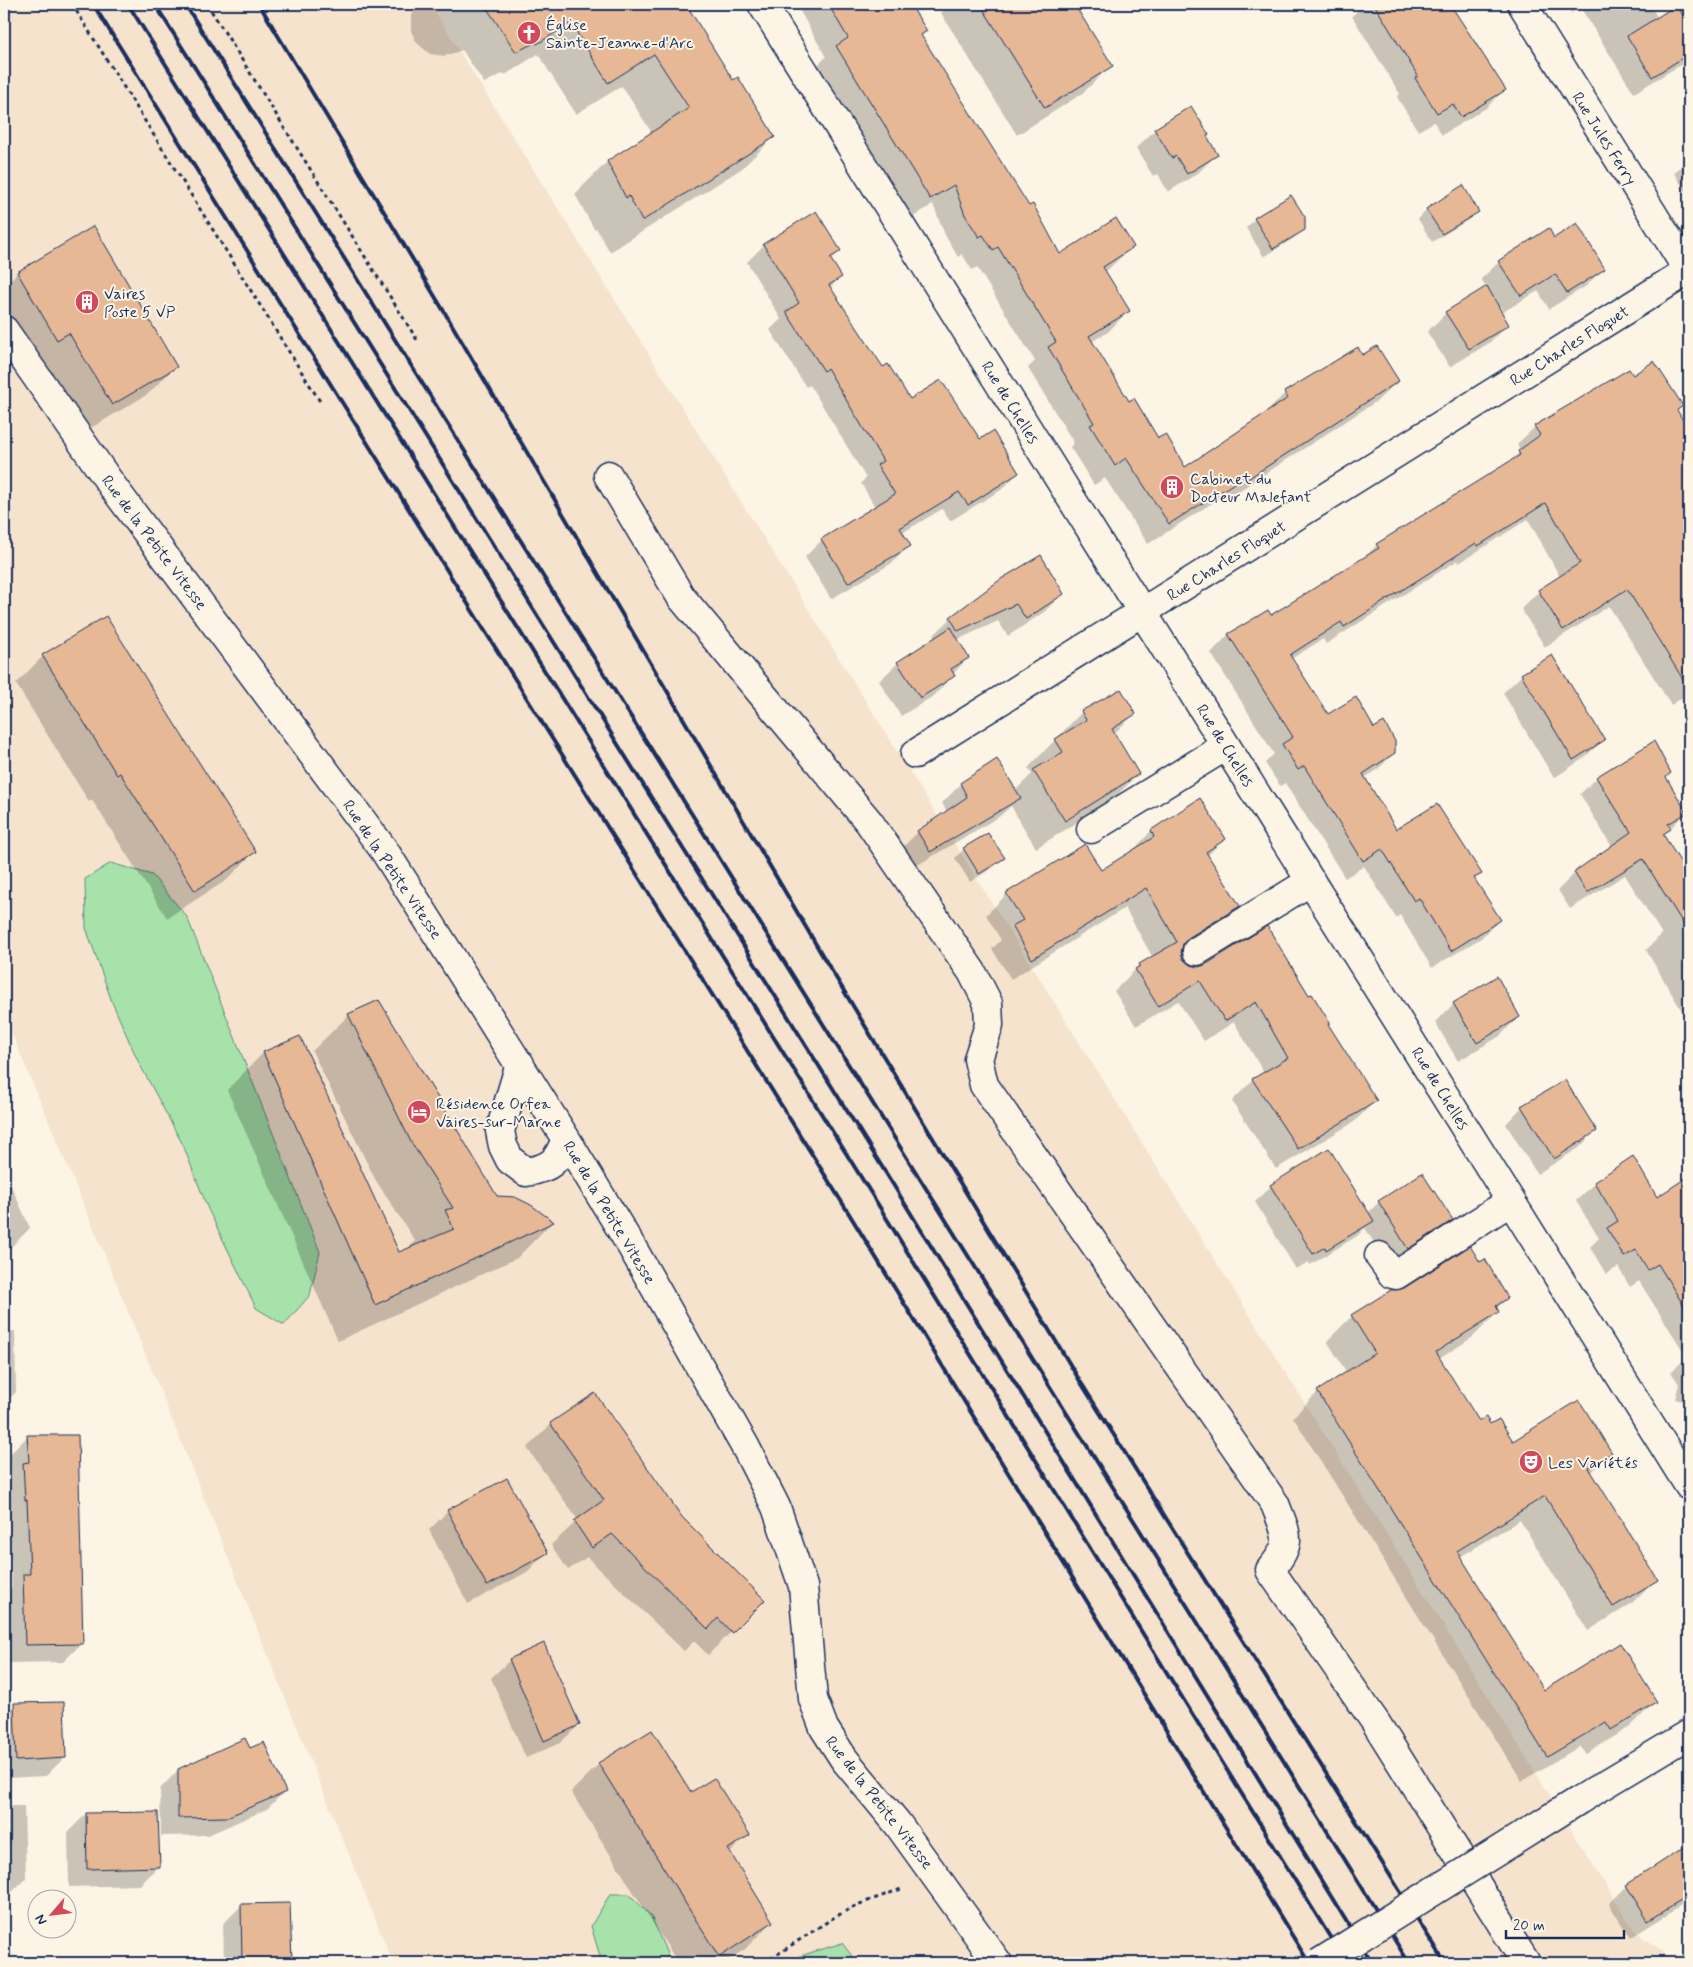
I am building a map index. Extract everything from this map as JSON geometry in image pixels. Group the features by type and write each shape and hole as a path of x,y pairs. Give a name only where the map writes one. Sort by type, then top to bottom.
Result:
{"street":[{"name":"Rue de Chelles","path":"762,4 1689,1486"},
{"name":"Rue Jules Ferry","path":"1522,4 1689,271"},
{"name":"Rue Charles Floquet","path":"915,754 1689,271"},
{"name":"Rue de la Petite Vitesse","path":"4,330 113,487 384,850 566,1139 658,1292 746,1448 776,1507 802,1586 813,1699 824,1728 844,1759 898,1823 998,1963"},
{"path":"608,475 681,597 869,822 972,972 988,1003 988,1025 978,1059 984,1084 1275,1504 1286,1533 1284,1553 1270,1570 1376,1723 1526,1963"},
{"path":"1091,829 1226,746"},
{"path":"1197,951 1311,881"},
{"path":"520,1064 500,1131 503,1146 510,1160 526,1172 539,1170 556,1161 566,1139"},
{"path":"1379,1256 1392,1274 1396,1275 1511,1201"},
{"path":"1319,1963 1579,1800 1689,1734"}],"path":[{"path":"72,4 321,403"},
{"path":"207,4 419,343"},
{"path":"764,1963 833,1918 857,1906 937,1876"}],"shaded area":[{"path":"4,4 430,4 1634,1930 1675,1963 393,1963 107,1260 4,1015"}],"green space":[{"path":"111,863 152,875 187,917 320,1252 310,1295 284,1325 256,1308 208,1209 183,1145 138,1061 112,1002 86,928 85,879"},
{"path":"610,1894 629,1894 651,1916 671,1963 602,1963 591,1926"},
{"path":"842,1943 852,1956 850,1963 786,1963 800,1956"}],"building":[{"path":"484,4 686,4 733,80 738,77 775,137 642,221 629,196 626,198 607,161 689,108 654,54 608,83 571,23 537,44 536,42 516,52"},
{"path":"828,4 910,4 927,31 921,35 1029,206 1033,204 1060,254 1116,218 1134,247 1103,267 1130,311 1089,336 1129,401 1134,398 1158,438 1166,434 1185,467 1288,398 1284,392 1358,347 1362,355 1377,346 1399,381 1246,480 1244,477 1169,524 1126,458 1115,466 1090,425 1094,423 1048,347 1056,342 998,247 993,250 983,235 979,237 965,215 954,185 930,199 836,46 848,38"},
{"path":"980,4 1074,4 1113,66 1045,108"},
{"path":"1374,4 1450,4 1506,90 1461,117 1453,104 1437,113 1415,78 1418,76"},
{"path":"1677,5 1689,26 1689,54 1652,77 1627,36"},
{"path":"1191,106 1209,135 1207,136 1218,155 1187,174 1176,156 1172,158 1154,129"},
{"path":"1463,185 1479,212 1442,234 1426,209"},
{"path":"1291,195 1305,217 1305,230 1273,249 1254,218"},
{"path":"816,211 841,251 830,258 842,277 829,285 883,367 888,364 910,399 941,380 980,439 993,431 1019,473 968,505 959,492 900,528 911,546 848,583 821,539 895,494 877,465 883,461 827,368 824,371 786,312 799,303 763,244"},
{"path":"1577,223 1605,269 1567,293 1555,274 1521,296 1498,261 1549,228 1554,238"},
{"name":"Vaires Poste 5 VP","path":"94,226 177,367 112,405 69,333 57,340 17,272"},
{"path":"1487,286 1509,325 1469,349 1445,312"},
{"path":"1654,361 1683,406 1677,410 1689,431 1689,689 1627,589 1563,630 1538,590 1580,563 1546,503 1478,546 1476,543 1344,627 1341,622 1290,655 1328,714 1356,697 1374,728 1384,722 1395,741 1395,753 1363,774 1396,829 1437,804 1482,874 1474,878 1501,920 1451,951 1419,898 1414,901 1382,849 1363,861 1304,766 1298,770 1282,744 1293,737 1228,634 1268,610 1271,615 1379,548 1376,544 1520,455 1518,451 1540,435 1534,426 1629,369 1633,375"},
{"path":"1041,555 1064,594 1026,619 1016,604 958,631 950,617 1001,579"},
{"path":"106,616 256,852 195,891 120,773 117,775 42,655"},
{"path":"951,627 969,658 951,669 955,676 920,698 897,662"},
{"path":"1552,655 1605,740 1573,760 1521,674"},
{"path":"1121,689 1136,714 1112,729 1139,774 1065,821 1033,770 1063,752 1055,739 1086,720 1081,711"},
{"path":"1654,741 1671,773 1666,777 1687,813 1668,824 1671,829 1663,834 1689,876 1689,933 1643,859 1587,893 1574,872 1631,832 1596,777"},
{"path":"997,759 1021,798 930,852 917,831 967,797 960,783"},
{"path":"1200,798 1226,839 1206,852 1240,906 1188,938 1183,944 1181,952 1183,959 1190,965 1198,967 1205,965 1267,926 1309,995 1312,994 1330,1023 1328,1024 1377,1101 1298,1149 1252,1079 1288,1058 1256,1002 1225,1021 1200,981 1158,1006 1135,969 1140,966 1139,964 1177,942 1146,888 1032,959 1012,926 1023,920 1006,893 1085,844 1101,870 1154,837 1151,830"},
{"path":"988,833 1005,858 979,874 963,848"},
{"path":"1497,976 1520,1017 1477,1043 1453,1003"},
{"name":"Résidence Orfea Vaires-sur-Marne","path":"379,1000 497,1196 515,1197 531,1205 554,1222 375,1305 263,1052 300,1036 399,1252 454,1229 445,1210 453,1208 411,1142 348,1014"},
{"path":"1565,1080 1597,1131 1554,1159 1521,1106"},
{"path":"1329,1148 1374,1221 1326,1250 1325,1247 1313,1254 1270,1185"},
{"path":"1633,1156 1657,1197 1689,1176 1689,1314 1658,1264 1648,1270 1636,1250 1624,1257 1607,1228 1618,1221 1594,1182"},
{"path":"1422,1173 1453,1220 1408,1249 1378,1201"},
{"path":"1470,1246 1480,1262 1485,1259 1508,1298 1496,1306 1499,1312 1436,1352 1479,1421 1486,1417 1490,1424 1499,1419 1513,1441 1579,1400 1612,1453 1589,1468 1658,1580 1613,1607 1545,1496 1457,1551 1544,1690 1620,1643 1657,1702 1611,1730 1606,1722 1547,1757 1317,1391 1375,1353 1351,1315 1391,1290 1404,1288"},
{"path":"595,1393 682,1517 765,1600 732,1633 718,1618 708,1629 612,1534 592,1548 574,1521 604,1500 550,1423"},
{"path":"27,1435 78,1435 83,1644 25,1645 23,1574 30,1574 27,1500 25,1500 23,1463 29,1462"},
{"path":"507,1478 548,1553 487,1586 447,1510"},
{"path":"544,1643 580,1725 544,1741 509,1659"},
{"path":"64,1702 66,1758 16,1761 14,1703"},
{"path":"652,1730 691,1792 714,1778 750,1835 728,1849 773,1922 719,1957 598,1763"},
{"path":"245,1738 250,1748 264,1742 286,1792 227,1817 178,1818 178,1769"},
{"path":"158,1812 160,1867 87,1869 86,1813"},
{"path":"1689,1844 1689,1896 1648,1921 1626,1885"},
{"path":"290,1903 292,1963 242,1963 241,1904"}],"railway":[{"path":"93,4 848,1212 1309,1963"},
{"path":"128,4 874,1198 1346,1963"},
{"path":"155,4 894,1186 1372,1963"},
{"path":"185,4 1409,1963"},
{"path":"259,4 448,318 824,958 1080,1381 1445,1963"}],"place":[{"name":"Église Sainte-Jeanne-d'Arc","path":"529,33"},
{"name":"Vaires Poste 5 VP","path":"87,302"},
{"name":"Cabinet du Docteur Malefant","path":"1172,487"},
{"name":"Résidence Orfea Vaires-sur-Marne","path":"419,1112"},
{"name":"Les Variétés","path":"1531,1462"}]}
